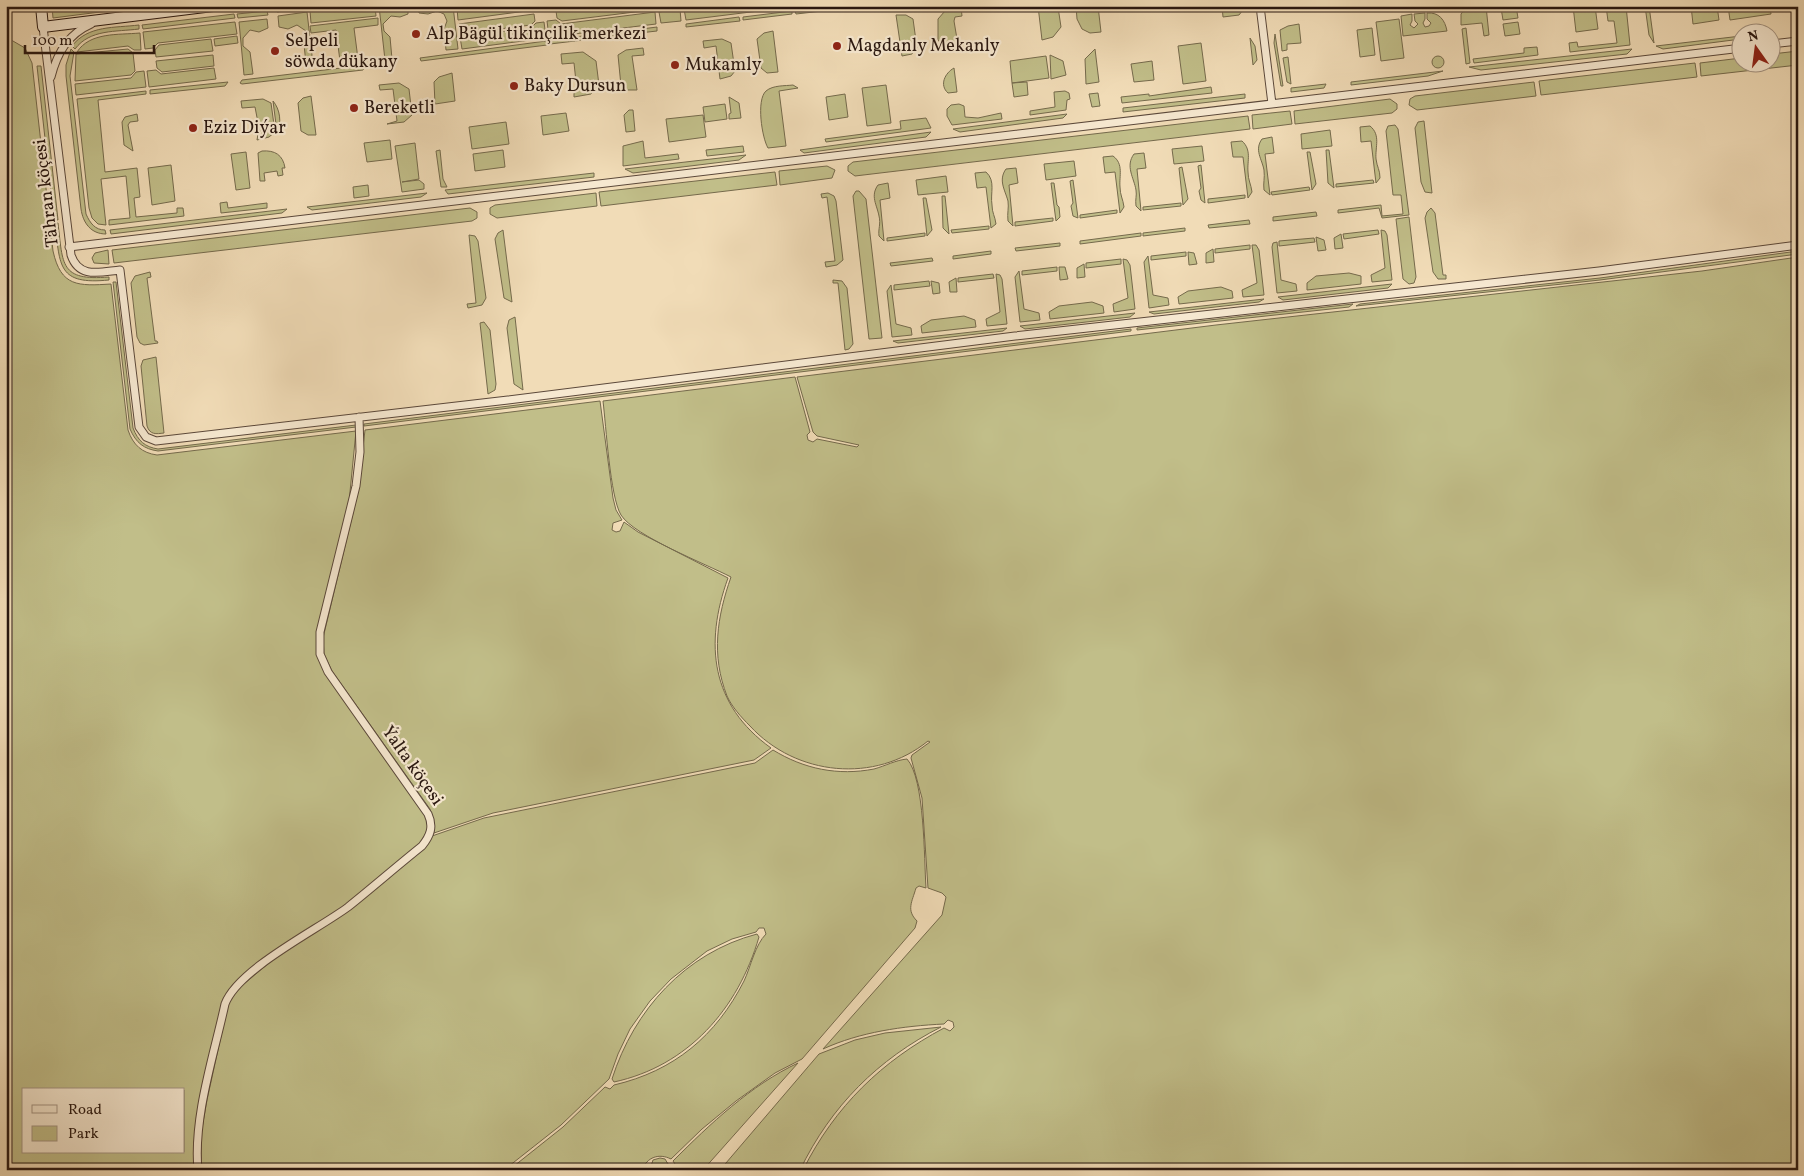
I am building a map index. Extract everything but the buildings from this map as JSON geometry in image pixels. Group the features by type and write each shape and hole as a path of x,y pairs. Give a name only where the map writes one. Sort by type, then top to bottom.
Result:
{"street":[{"name":"Tähran köçesi","path":"41,6 72,260 81,271 92,273 120,270 140,430 146,437 164,441 360,417"},
{"path":"43,27 213,6"},
{"path":"1260,6 1272,104"},
{"path":"50,82 63,46 74,34 98,20"},
{"path":"1782,43 1798,41"},
{"path":"69,247 1732,49"},
{"path":"360,417 1015,336 1599,271 1798,245"},
{"name":"Ýalta köçesi","path":"198,1170 197,1148 201,1117 225,1004 230,993 273,956 348,907 422,846 430,832 431,820 428,814 328,672 320,654 321,626 356,486 360,452 360,417"}],"green space":[{"path":"52,6 147,6 53,18"},
{"path":"306,6 306,8 277,12 276,8"},
{"path":"354,6 375,6 376,16 311,23 310,11"},
{"path":"379,6 408,6 408,14 400,17 391,16 383,24 384,31 390,37 392,59 385,60"},
{"path":"418,6 453,6 458,49 446,50 444,29 447,21 444,14 437,11 428,14 419,13"},
{"path":"470,6 533,6 534,10 458,20 457,8"},
{"path":"591,6 647,6 651,10 562,21 557,18 556,11"},
{"path":"706,6 791,7 686,20 684,9"},
{"path":"834,6 866,6 796,14 795,11"},
{"path":"1038,6 1058,7 1061,27 1053,37 1042,40"},
{"path":"1076,6 1098,6 1101,32 1090,33 1082,29 1077,19"},
{"path":"1222,6 1246,6 1239,15 1223,17"},
{"path":"1467,6 1486,6 1489,35 1484,36 1482,23 1461,25 1461,14"},
{"path":"1516,6 1518,18 1503,20 1501,8"},
{"path":"1573,6 1595,6 1598,29 1576,32"},
{"path":"1606,6 1626,6 1630,45 1570,52 1569,43 1577,42 1578,47 1617,43 1614,21 1608,21"},
{"path":"1645,6 1649,6 1654,43 1649,35"},
{"path":"1691,6 1717,6 1719,20 1693,24"},
{"path":"1728,6 1770,6 1771,14 1730,20"},
{"path":"961,7 962,16 955,17 954,21 959,51 946,50 938,40 938,19 945,11"},
{"path":"680,9 681,21 661,23 659,12"},
{"path":"267,11 268,15 238,18 237,14"},
{"path":"792,11 792,14 743,20 743,17"},
{"path":"307,12 313,64 306,64 304,44 307,39 306,31 297,25 288,29 279,27 278,16"},
{"path":"655,12 656,24 549,37 547,21 556,20 561,24"},
{"path":"1425,13 1423,23 1425,27 1431,23 1427,19 1427,13 1431,13 1441,17 1447,31 1403,36 1401,16 1412,14 1410,25 1414,28 1418,24 1415,21 1414,14"},
{"path":"234,14 235,18 143,29 142,25"},
{"path":"534,14 535,21 531,25 460,34 459,24"},
{"path":"896,15 906,15 913,19 917,48 912,54 902,56"},
{"path":"739,17 740,21 686,27 686,24"},
{"path":"378,18 378,25 354,28 358,59 340,61 336,30 311,33 310,26"},
{"path":"267,19 268,28 259,32 250,30 243,38 243,46 250,52 253,74 244,75 239,22"},
{"path":"1399,19 1404,58 1381,61 1376,22"},
{"path":"235,22 237,34 158,43 153,48 145,49 143,32"},
{"path":"544,22 546,38 462,49 460,37 531,28 536,23"},
{"path":"1518,22 1520,34 1505,36 1503,24"},
{"path":"1299,24 1301,43 1287,44 1287,50 1282,51 1280,30"},
{"path":"139,25 139,29 113,31 96,35 88,38 75,49 72,46 78,39 94,31 111,27"},
{"path":"657,27 657,31 604,37 603,34"},
{"path":"1372,28 1375,55 1360,57 1357,30"},
{"path":"1466,28 1470,63 1466,64 1462,29"},
{"path":"773,31 778,72 767,73 761,68 757,39 764,33"},
{"path":"140,33 141,50 134,50 128,46 77,52 89,41 97,38"},
{"path":"599,34 600,38 550,44 550,40"},
{"path":"1275,34 1283,86 1281,86 1274,43"},
{"path":"237,36 238,43 215,46 214,39"},
{"path":"6,37 25,48 32,63 53,251 56,263 66,278 73,282 89,285 111,284 128,430 135,444 147,452 157,455 356,431 349,502 317,633 317,653 428,820 428,832 420,844 347,904 271,954 228,992 223,1002 208,1062 195,1170 6,1170"},
{"path":"1732,37 1732,40 1663,49 1656,46"},
{"path":"1250,38 1255,46 1257,60 1253,65"},
{"path":"211,39 213,51 156,57 155,50 159,45"},
{"path":"722,39 731,43 735,71 731,76 720,79 716,46 704,48 703,41"},
{"path":"546,41 547,45 421,61 420,58"},
{"path":"1201,43 1206,81 1183,84 1178,46"},
{"path":"1537,47 1538,55 1474,63 1473,59 1524,53 1524,48"},
{"path":"643,48 644,55 632,56 637,90 626,90 621,86 618,55 626,50"},
{"path":"71,49 74,52 70,76 86,214 93,225 98,229 105,230 106,234 96,232 89,227 81,209 66,76 66,65"},
{"path":"128,49 133,53 135,71 131,75 75,81 76,54"},
{"path":"1095,49 1099,82 1086,84 1085,59"},
{"path":"1632,49 1627,54 1481,70 1469,67"},
{"path":"1798,51 1798,65 1782,67 1782,53"},
{"path":"583,52 596,61 599,85 591,94 574,97 574,91 577,91 574,63 562,64 561,54"},
{"path":"213,55 214,66 162,72 157,68 156,61"},
{"path":"1050,55 1063,61 1066,75 1051,79"},
{"path":"1046,56 1049,78 1012,83 1010,61"},
{"path":"1436,56 1440,56 1444,62 1440,68 1436,68 1432,64 1432,60"},
{"path":"1288,57 1291,84 1287,82 1283,58"},
{"path":"1732,59 1732,72 1736,72 1701,76 1700,63"},
{"path":"1152,61 1154,80 1134,82 1131,64"},
{"path":"1695,63 1697,77 1541,95 1539,81"},
{"path":"366,65 363,70 240,83 242,80"},
{"path":"37,66 41,66 58,220 54,220"},
{"path":"214,68 216,79 149,87 147,71 156,70 161,74"},
{"path":"954,68 957,92 948,93 945,90 944,79"},
{"path":"144,71 146,87 76,95 75,84 131,78 136,72"},
{"path":"1443,71 1428,76 1351,85 1351,82"},
{"path":"452,73 455,101 435,104 434,82 439,77"},
{"path":"228,82 225,86 150,94 150,90"},
{"path":"1027,82 1028,95 1014,97 1012,83"},
{"path":"1534,82 1536,96 1417,110 1409,105 1410,99 1415,96"},
{"path":"399,83 409,89 412,115 404,122 387,124 397,121 393,89 380,90 379,85"},
{"path":"1326,84 1324,88 1291,92 1291,88"},
{"path":"793,85 798,88 779,91 786,146 768,148 761,119 763,96 766,91 772,88"},
{"path":"886,85 891,123 867,126 862,88"},
{"path":"1211,87 1212,93 1122,103 1121,97 1149,94 1149,96"},
{"path":"146,91 146,94 98,100 105,172 137,168 140,197 134,198 136,217 177,213 177,208 183,208 184,216 109,225 109,220 130,218 126,176 101,179 106,225 98,224 92,218 89,208 77,99"},
{"path":"1065,91 1069,93 1070,99 1067,100 1066,110 1030,115 1030,111 1055,107 1054,92"},
{"path":"1098,93 1100,106 1092,107 1089,94"},
{"path":"845,94 848,117 829,120 826,97"},
{"path":"1245,94 1245,98 1123,112 1123,108"},
{"path":"311,96 316,135 308,135 301,131 298,103 303,98"},
{"path":"729,97 739,103 741,118 729,119 729,114 731,113"},
{"path":"263,99 271,103 275,132 269,137 257,140 259,128 255,107 242,108 241,101"},
{"path":"1390,99 1397,104 1397,109 1392,113 1295,124 1294,111"},
{"path":"273,101 279,116 277,132"},
{"path":"725,104 727,119 705,122 703,107"},
{"path":"959,104 964,106 965,117 978,118 1001,113 1002,119 952,125 947,116 947,109 951,105"},
{"path":"629,110 633,110 635,131 626,132 624,115"},
{"path":"1290,111 1292,124 1253,129 1252,115"},
{"path":"566,113 569,131 543,135 541,116"},
{"path":"137,114 138,121 130,122 128,125 133,151 124,145 122,122 125,117"},
{"path":"1067,114 1063,118 960,132 953,129"},
{"path":"703,115 706,137 669,142 666,119"},
{"path":"1248,116 1250,129 855,176 848,171 848,166 853,162"},
{"path":"926,118 931,128 826,142 825,139 901,129 900,121"},
{"path":"1424,121 1432,193 1425,192 1421,182 1415,128 1418,122"},
{"path":"506,122 509,144 472,149 469,127"},
{"path":"1395,125 1398,129 1409,215 1382,218 1379,208 1338,213 1338,210 1381,205 1382,216 1403,214 1401,195 1393,195 1386,131 1388,126"},
{"path":"1370,126 1376,137 1376,159 1380,173 1380,178 1376,183 1371,141 1361,142 1360,127"},
{"path":"1330,130 1332,146 1302,149 1301,134"},
{"path":"931,132 926,137 804,153 800,150"},
{"path":"1272,137 1274,153 1265,154 1270,195 1264,190 1264,170 1259,147 1262,139"},
{"path":"390,140 392,159 367,162 364,143"},
{"path":"643,141 645,158 678,154 679,159 623,166 623,146"},
{"path":"1242,141 1248,152 1248,175 1252,192 1248,198 1243,157 1233,157 1231,142"},
{"path":"415,143 419,179 402,182 419,180 424,184 424,189 402,192 395,146"},
{"path":"743,146 744,152 707,156 706,150"},
{"path":"1202,146 1204,161 1174,164 1172,149"},
{"path":"440,150 443,179 447,187 441,187 436,151"},
{"path":"503,150 505,167 475,171 473,154"},
{"path":"1326,150 1329,150 1334,188 1328,183"},
{"path":"271,151 278,154 284,163 285,168 282,168 283,175 278,176 277,171 264,173 265,181 260,181 258,153"},
{"path":"246,152 250,188 236,190 231,154"},
{"path":"1307,152 1310,152 1316,184 1312,190"},
{"path":"1144,153 1146,168 1137,169 1141,211 1136,206 1136,190 1130,163 1134,154"},
{"path":"746,155 739,160 633,173 625,169"},
{"path":"1113,156 1120,166 1120,190 1124,207 1120,213 1115,172 1105,173 1103,157"},
{"path":"1074,161 1076,176 1046,180 1044,164"},
{"path":"171,165 175,201 152,205 148,168"},
{"path":"1201,165 1205,203 1201,200 1199,191 1201,188 1198,166"},
{"path":"827,166 835,170 832,178 780,185 779,171"},
{"path":"1182,167 1188,199 1183,205 1179,168"},
{"path":"1016,168 1018,183 1009,185 1013,226 1008,221 1008,201 1003,185 1003,177 1006,169"},
{"path":"775,172 777,185 601,206 599,192"},
{"path":"986,172 992,183 992,208 996,224 991,228 986,187 977,188 975,173"},
{"path":"594,173 594,177 448,194 445,190"},
{"path":"946,176 948,192 918,195 916,180"},
{"path":"1073,180 1078,218 1073,216 1071,206 1073,203 1070,181"},
{"path":"1373,180 1374,183 1336,187 1336,184"},
{"path":"888,183 890,198 880,200 884,241 879,236 880,219 874,193 878,185"},
{"path":"1051,183 1054,183 1057,205 1059,207 1060,217 1056,221"},
{"path":"368,185 369,196 354,198 353,187"},
{"path":"1309,187 1310,190 1272,195 1271,192"},
{"path":"856,191 859,191 866,199 882,338 869,339 853,196"},
{"path":"427,193 421,197 312,210 307,207"},
{"path":"596,193 597,206 497,218 490,214 490,208 495,205"},
{"path":"828,193 834,196 836,201 843,260 837,265 826,267 825,262 835,261 827,197 822,198 821,194"},
{"path":"1245,195 1245,198 1208,203 1208,199"},
{"path":"942,196 945,196 949,234 943,228"},
{"path":"923,198 926,198 932,230 927,236"},
{"path":"227,202 228,208 267,203 267,208 221,213 220,203"},
{"path":"1181,203 1181,206 1143,210 1143,207"},
{"path":"470,208 477,212 477,218 472,221 114,263 112,250"},
{"path":"1431,208 1435,213 1443,275 1446,275 1446,279 1438,279 1433,272 1425,218"},
{"path":"287,209 282,213 111,234 110,230"},
{"path":"1117,210 1117,213 1080,218 1080,215"},
{"path":"1316,212 1317,216 1273,221 1273,217"},
{"path":"1409,217 1416,277 1414,283 1409,284 1403,279 1396,219"},
{"path":"1053,218 1053,221 1015,226 1015,222"},
{"path":"1249,220 1250,224 1209,228 1208,225"},
{"path":"55,223 58,223 63,260 67,267 73,273 81,276 93,278 109,277 109,280 92,281 80,279 71,276 65,270 58,251"},
{"path":"989,226 989,229 952,233 951,230"},
{"path":"1185,228 1185,231 1143,236 1143,233"},
{"path":"503,230 512,302 504,298 495,239 498,233"},
{"path":"1378,230 1379,234 1344,239 1343,234"},
{"path":"1381,230 1385,231 1387,235 1392,280 1372,282 1371,275 1385,268"},
{"path":"925,233 925,236 887,241 887,238"},
{"path":"1141,233 1141,236 1080,244 1080,241"},
{"path":"1341,234 1343,248 1335,249 1334,238"},
{"path":"469,235 475,236 478,241 486,298 482,305 468,308 467,304 476,303"},
{"path":"1316,237 1324,240 1326,250 1318,251"},
{"path":"1314,238 1315,242 1279,246 1279,241"},
{"path":"1277,242 1281,280 1296,284 1297,291 1277,293 1272,247 1273,243"},
{"path":"1060,243 1060,246 1016,251 1015,248"},
{"path":"1250,245 1250,249 1215,253 1215,249"},
{"path":"1252,245 1256,245 1259,250 1264,295 1243,297 1242,290 1257,283"},
{"path":"1213,249 1214,262 1206,263 1206,253"},
{"path":"108,250 109,264 94,263 92,258 95,253"},
{"path":"991,251 991,254 953,259 953,256"},
{"path":"1798,251 1798,254 1600,280 1356,306 1360,304 1600,278"},
{"path":"1186,252 1186,256 1151,260 1151,256"},
{"path":"1188,252 1194,253 1197,264 1189,265"},
{"path":"1148,256 1153,295 1168,298 1169,305 1149,308 1144,262"},
{"path":"1798,257 1798,1170 803,1170 830,1125 862,1087 900,1055 921,1041 944,1028 950,1031 954,1027 953,1022 948,1020 944,1024 882,1031 852,1038 823,1049 942,915 946,897 942,893 928,888 922,798 911,758 912,755 930,742 928,741 907,755 884,764 861,768 836,768 813,764 790,755 769,743 747,723 734,708 727,696 719,666 719,621 731,577 640,532 621,515 617,506 611,477 603,401 795,377 810,432 807,435 808,440 813,442 817,439 857,447 859,445 817,436 813,432 797,377 1216,325 1702,271"},
{"path":"932,258 933,261 891,266 890,263"},
{"path":"1121,259 1121,264 1086,268 1086,263"},
{"path":"1123,259 1127,260 1130,265 1135,309 1114,312 1113,304 1128,298"},
{"path":"1084,264 1085,277 1077,278 1077,268"},
{"path":"1057,267 1057,271 1022,275 1022,271"},
{"path":"1059,267 1065,267 1068,279 1060,280"},
{"path":"1019,271 1024,309 1039,313 1040,320 1020,322 1015,277"},
{"path":"150,272 151,277 147,278 155,341 158,343 144,345 140,343 137,337 131,283 135,276"},
{"path":"1349,273 1361,276 1361,284 1307,290 1307,283 1316,276"},
{"path":"993,274 994,278 958,282 958,278"},
{"path":"996,274 1000,275 1002,279 1007,324 987,326 986,319 1000,312"},
{"path":"956,278 957,292 950,292 949,282"},
{"path":"833,280 842,281 847,288 853,344 849,349 845,350 838,283 833,283"},
{"path":"929,281 930,286 894,290 894,285"},
{"path":"931,281 939,283 940,293 933,294"},
{"path":"113,282 116,282 133,428 140,440 149,447 158,449 356,425 356,427 158,451 145,447 138,442 130,429"},
{"path":"1392,284 1388,288 1283,300 1278,297"},
{"path":"891,285 896,324 911,328 912,335 892,337 887,291"},
{"path":"1221,287 1232,291 1233,298 1179,304 1178,297 1188,291"},
{"path":"1264,299 1259,302 1154,314 1149,312"},
{"path":"1092,302 1103,306 1104,313 1050,319 1049,312 1059,306"},
{"path":"1353,304 1349,307 1137,330 1137,328"},
{"path":"1135,313 1130,317 1025,329 1020,326"},
{"path":"964,316 975,320 976,327 922,333 921,326 931,320"},
{"path":"515,317 523,390 514,384 507,328 509,320"},
{"path":"484,322 490,330 496,384 495,390 488,394 480,323"},
{"path":"1007,328 1003,331 898,343 893,341"},
{"path":"1131,329 1131,331 364,426 364,424"},
{"path":"156,357 164,433 158,434 152,432 147,426 141,366 143,360"},
{"path":"600,401 613,498 616,510 622,520 613,523 612,530 620,531 624,522 638,532 728,578 720,602 716,626 715,649 718,672 725,693 736,713 751,731 771,748 754,760 493,813 434,833 434,823 430,809 332,671 324,654 323,638 358,492 365,430"},
{"path":"773,750 785,757 809,766 847,772 874,769 907,759 913,769 917,784 923,820 926,888 919,886 916,888 912,902 912,913 917,921 915,928 802,1059 775,1073 736,1101 702,1129 671,1159 662,1156 654,1157 647,1162 642,1170 509,1170 563,1127 605,1087 610,1089 614,1085 656,1071 691,1048 706,1034 733,1001 744,981 756,950 766,934 764,928 759,928 756,932 732,939 707,951 671,979 650,1001 630,1029 609,1079 561,1125 504,1170 201,1170 201,1134 207,1100 228,1004 238,989 275,958 426,845 432,836 484,818 755,763"},
{"path":"757,934 759,937 750,963 738,988 706,1030 687,1048 665,1063 641,1074 614,1082 612,1079 634,1030 666,988 685,970 707,955 731,943"},
{"path":"941,1027 897,1054 858,1086 826,1125 800,1170 720,1170 819,1054 855,1040 885,1033"},
{"path":"798,1063 703,1170 679,1170 673,1161 716,1120 764,1082"},
{"path":"665,1159 676,1170 645,1170 651,1166 653,1160"}],"place":[{"name":"Alp Bägül tikinçilik merkezi","path":"416,34"},
{"name":"Magdanly Mekanly","path":"837,46"},
{"name":"Selpeli söwda dükany","path":"275,51"},
{"name":"Mukamly","path":"675,65"},
{"name":"Baky Dursun","path":"514,86"},
{"name":"Bereketli","path":"354,108"},
{"name":"Eziz Diýar","path":"193,128"}]}
